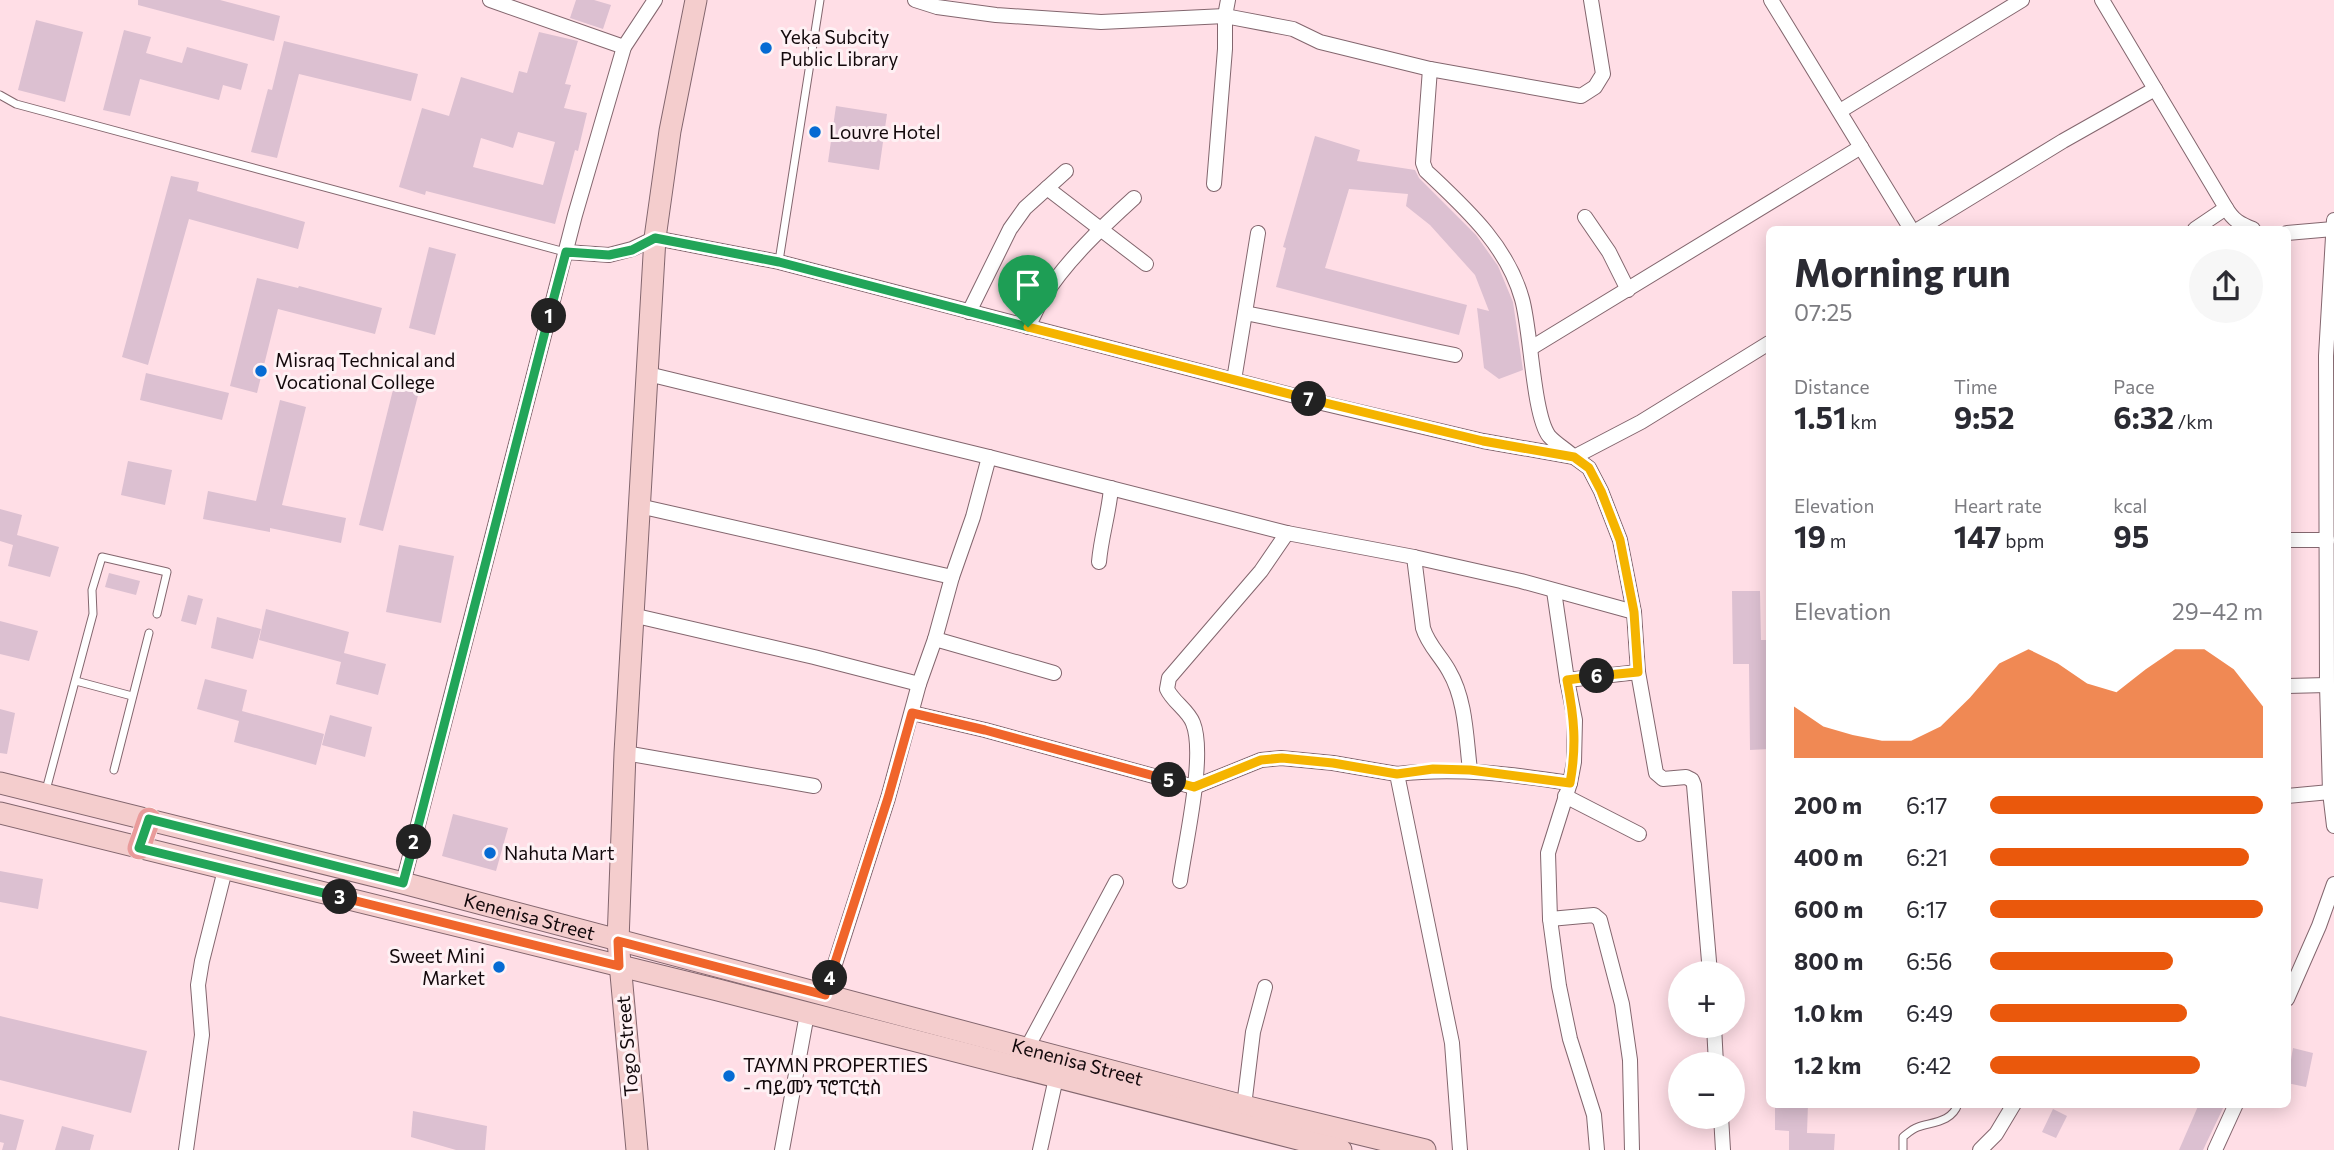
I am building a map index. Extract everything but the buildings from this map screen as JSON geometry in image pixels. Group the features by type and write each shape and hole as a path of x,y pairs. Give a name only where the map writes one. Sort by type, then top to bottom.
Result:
{"main road":[{"name":"Togo Street","path":"637,1150 618,941 632,615 655,238 670,131 696,0"},
{"name":"Kenenisa Street","path":"0,783 403,883 1244,1106 1425,1150"},
{"name":"Kenenisa Street","path":"0,813 619,966 1341,1150"},
{"path":"139,848 149,819"}],"street":[{"path":"490,0 624,47"},
{"path":"403,883 566,252 624,47 656,0"},
{"path":"915,0 937,7 996,15 1101,22 1225,16 1293,29 1329,44 1430,69 1581,96 1595,87 1603,74 1591,0"},
{"path":"1214,184 1228,0"},
{"path":"1771,0 1909,226"},
{"path":"1840,111 2022,0"},
{"path":"2102,0 2232,218 2245,226"},
{"path":"1430,69 1423,163 1426,171 1475,218 1497,246 1512,273 1522,299 1541,417 1549,436 1589,468 1620,540 1634,612 1638,672 1656,773 1663,779 1686,777 1692,780 1694,785 1709,961"},
{"path":"1924,226 2063,141 2155,89"},
{"path":"1531,348 1861,147"},
{"path":"969,312 1010,229 1025,208 1066,172"},
{"path":"1048,188 1146,264"},
{"path":"1028,327 1042,298 1101,228 1134,198"},
{"path":"2199,226 2227,208"},
{"path":"1585,217 1609,252 1628,290"},
{"path":"2334,220 2326,356 2330,478 2327,540 2327,685 2330,792 2334,826"},
{"path":"2291,233 2333,229"},
{"path":"1234,380 1258,233"},
{"path":"566,252 609,255 632,250 655,238 779,262 1234,380 1483,441 1574,457 1641,422 1766,344"},
{"path":"1245,313 1455,355"},
{"path":"648,374 1287,533 1414,557 1634,612"},
{"path":"825,995 888,798 919,684 973,517 989,457"},
{"path":"1099,562 1101,536 1109,509 1111,488"},
{"path":"639,506 952,577"},
{"path":"1180,881 1199,748 1192,720 1172,699 1167,689 1169,678 1261,571 1287,533"},
{"path":"2291,540 2327,540"},
{"path":"1414,557 1423,628 1426,638 1450,672 1458,693 1470,770"},
{"path":"1554,591 1575,720 1574,762 1548,853 1550,919 1559,986 1570,1039 1594,1115 1597,1150"},
{"path":"632,615 919,684"},
{"path":"935,639 1054,673"},
{"path":"1567,680 1638,672"},
{"path":"2291,686 2327,685"},
{"path":"912,713 1194,787 1261,760 1282,758 1397,774 1433,769 1470,770 1568,789 1639,834"},
{"path":"625,753 814,786"},
{"path":"1397,774 1452,1043 1460,1150"},
{"path":"2291,796 2330,792"},
{"path":"187,1150 202,1035 198,985 225,870"},
{"path":"1027,1048 1116,882"},
{"path":"2291,987 2319,926 2334,884"},
{"path":"1550,919 1594,915 1600,920 1622,1004 1630,1060 1632,1150"},
{"path":"1244,1106 1252,1032 1265,988"},
{"path":"782,1150 807,1014"},
{"path":"1040,1150 1056,1078"},
{"path":"1980,1150 1996,1134 2012,1108"},
{"path":"2215,1150 2234,1108"},
{"path":"1722,1129 1723,1150"}],"lane":[{"path":"779,262 820,0"},
{"path":"0,95 16,104 566,252"},
{"path":"45,794 93,614 92,590 102,557 167,572 157,614"},
{"path":"114,769 149,633"},
{"path":"76,681 132,696"},
{"path":"1903,1150 1903,1137 1915,1128 1942,1121 1957,1108"}],"place":[{"name":"Yeka Subcity Public Library","path":"766,48"},
{"name":"Louvre Hotel","path":"815,132"},
{"name":"Misraq Technical and Vocational College","path":"261,371"},
{"name":"Nahuta Mart","path":"490,853"},
{"name":"Sweet Mini Market","path":"499,967"},
{"name":"TAYMN PROPERTIES - ጣይመን ፕሮፐርቲስ","path":"729,1076"}],"route":[{"path":"655,238 779,262 1028,327 1326,404 1483,441 1574,457 1589,468 1620,540 1634,612 1638,672 1567,680 1575,720 1574,762 1570,783 1470,770 1433,769 1397,774 1364,767 1282,758 1261,760 1239,767 1194,787 912,713 888,798 825,995 618,941 619,966 139,848 149,819 403,883 566,252 609,255 632,250 655,238"}]}
